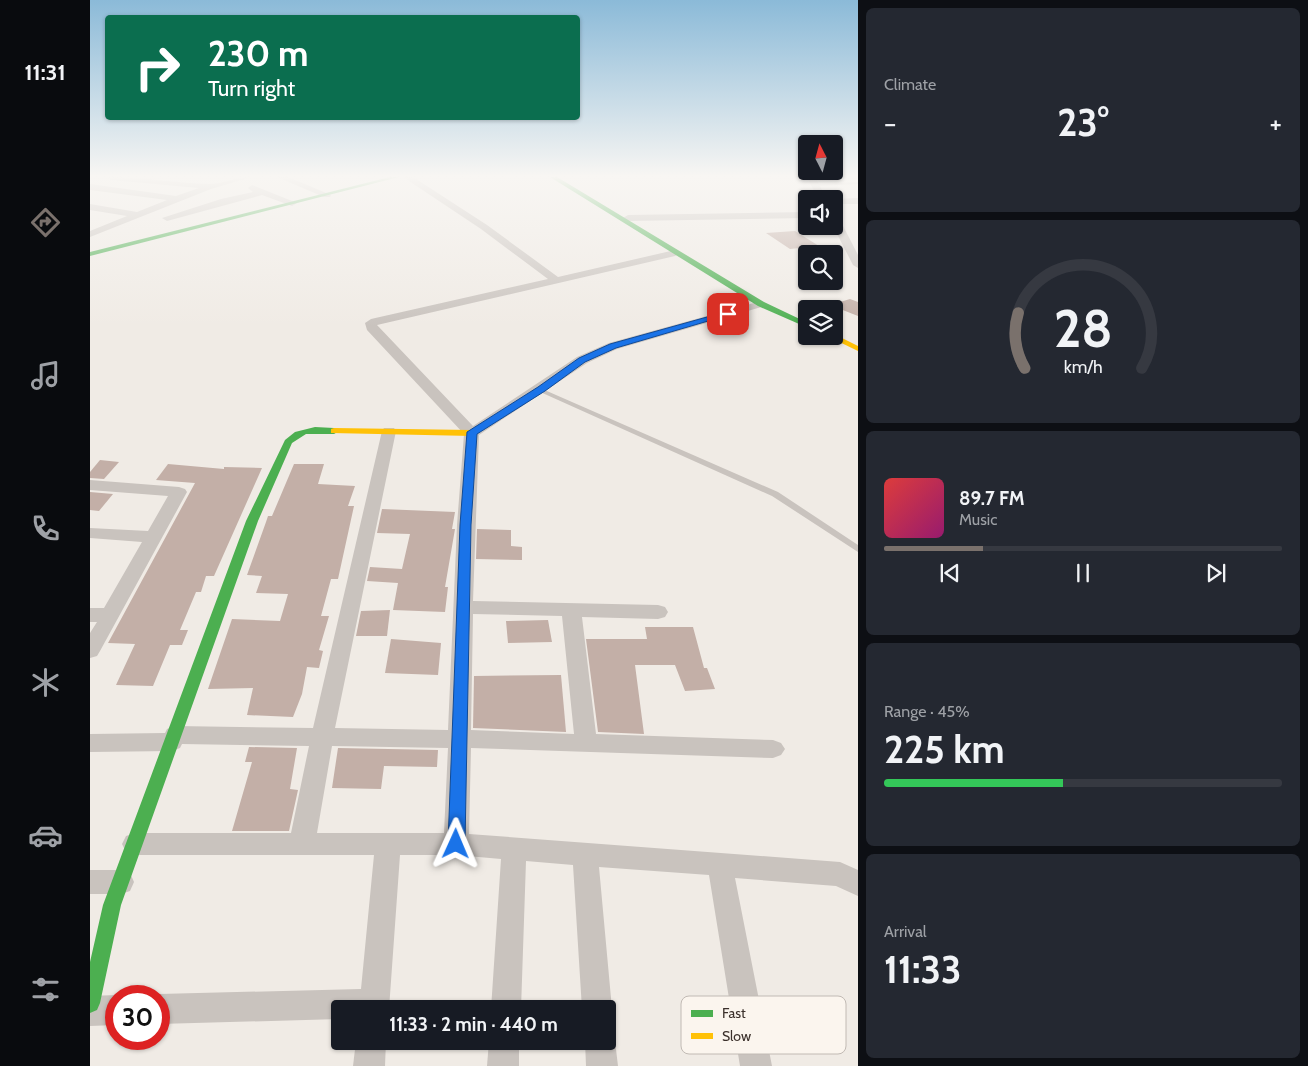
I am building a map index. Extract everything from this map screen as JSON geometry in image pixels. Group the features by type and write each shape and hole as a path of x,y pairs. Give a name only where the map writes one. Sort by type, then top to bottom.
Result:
{"main road":[{"path":"90,254 198,227"},
{"path":"633,227 761,304 798,321"},
{"path":"643,227 798,313"},
{"path":"843,334 858,341"},
{"path":"843,342 858,349"},
{"path":"90,1003 112,906 252,521 288,442 294,435 304,430 472,432"}],"street":[{"path":"92,233 108,227"},
{"path":"484,227 556,280"},
{"path":"858,236 843,236 858,265"},
{"path":"456,844 466,525 472,432 370,325 375,320 675,253"},
{"path":"472,432 540,390 582,360 613,346 761,304"},
{"path":"302,844 322,737 389,431"},
{"path":"90,485 179,492 90,651"},
{"path":"90,533 154,537"},
{"path":"463,607 658,612"},
{"path":"571,610 586,744"},
{"path":"90,615 110,615"},
{"path":"90,743 173,739 322,737 459,739 773,749"},
{"path":"135,844 456,844 840,874 858,884"},
{"path":"375,1000 388,844"},
{"path":"506,1000 514,849"},
{"path":"585,854 596,1000"},
{"path":"720,865 743,996"},
{"path":"90,882 121,882"},
{"path":"170,1009 331,1007"},
{"path":"90,1011 105,1010"},
{"path":"369,1066 370,1050"},
{"path":"503,1066 504,1050"},
{"path":"601,1050 602,1066"}],"lane":[{"path":"540,390 775,494 858,549"}],"building":[{"path":"795,231 798,235 801,235 817,245 798,245 798,248 790,249 766,233"},
{"path":"850,299 858,302 858,316 843,310 843,301"},
{"path":"100,460 119,462 104,479 90,478 90,472"},
{"path":"168,464 224,469 224,467 262,468 214,576 206,576 201,592 196,592 180,630 188,630 182,645 170,645 153,686 116,685 135,644 108,643 195,483 156,480"},
{"path":"294,464 324,464 318,484 355,486 348,506 354,506 338,579 331,579 321,616 329,616 319,650 323,651 319,668 307,667 302,694 293,717 247,715 253,688 208,689 232,619 280,621 288,594 256,593 262,576 247,575 268,516 272,516"},
{"path":"90,492 113,494 99,511 90,510"},
{"path":"382,509 455,512 452,529 455,529 445,587 448,587 445,612 393,610 398,583 367,581 370,567 402,569 410,534 377,533"},
{"path":"477,529 511,530 511,546 522,547 522,560 476,559"},
{"path":"390,610 387,636 356,636 361,611"},
{"path":"548,620 552,642 508,643 506,621"},
{"path":"645,627 693,627 704,668 707,668 715,689 685,691 675,665 635,665 644,734 598,732 586,639 647,639"},
{"path":"391,639 441,643 438,675 385,673"},
{"path":"561,675 566,732 473,728 474,676"},
{"path":"249,747 297,748 290,789 298,790 289,831 232,831 252,762 245,762"},
{"path":"338,748 438,750 437,767 384,766 381,789 332,788"}],"traffic: fast":[{"path":"90,254 198,227"},
{"path":"634,227 761,304 798,321"},
{"path":"90,1003 112,905 252,521 288,442 293,437 304,432 315,430 334,431"}],"traffic: slow":[{"path":"843,342 858,349"},
{"path":"334,431 472,433"}],"route":[{"path":"456,844 466,525 472,432 541,389 582,360 613,346 728,314"}]}
